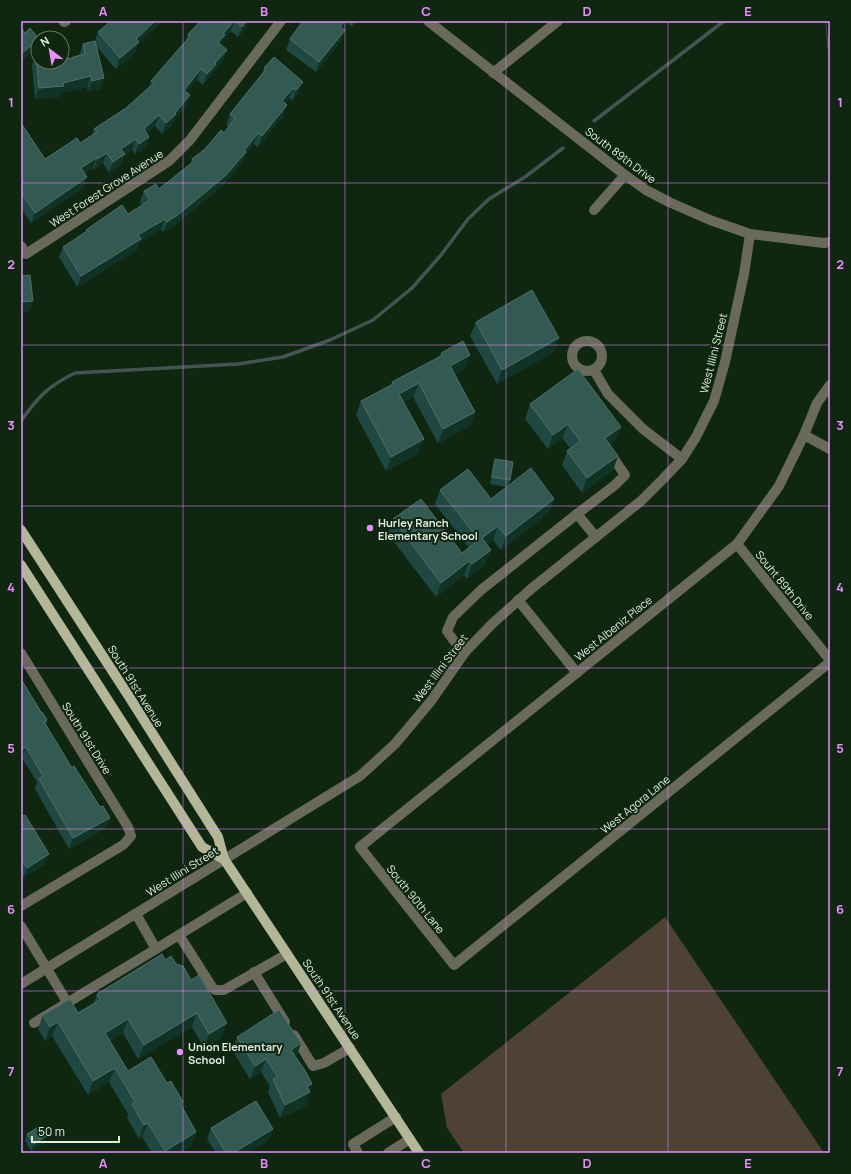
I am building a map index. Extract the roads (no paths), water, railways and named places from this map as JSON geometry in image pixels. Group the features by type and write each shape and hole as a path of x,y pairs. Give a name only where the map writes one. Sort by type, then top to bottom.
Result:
{"main road":[{"name":"South 91st Avenue","path":"21,530 128,694 218,837 224,859 419,1153"},
{"name":"South 91st Avenue","path":"21,565 202,847 224,859"}],"street":[{"name":"South 89th Drive","path":"428,21 493,73 646,190 710,220 750,234 824,243 830,242"},
{"path":"493,73 558,21"},
{"name":"West Forest Grove Avenue","path":"24,250 169,161 190,140 278,22"},
{"path":"594,210 625,175"},
{"name":"West Illini Street","path":"21,984 360,776 395,744 431,701 466,651 492,624 563,562 641,501 662,480 682,459 696,437 714,401 728,347 744,274 750,234"},
{"path":"594,370 608,394 647,432 682,459"},
{"name":"West Albeniz Place","path":"360,847 737,544 779,486 804,436 817,404 830,385"},
{"path":"804,436 830,449"},
{"path":"466,651 454,641 447,631 453,617 481,590 615,485 625,475 612,456"},
{"path":"577,514 596,537"},
{"name":"Souht 89th Drive","path":"737,544 830,661"},
{"path":"518,600 577,673"},
{"name":"South 91st Drive","path":"21,653 128,828 131,836 123,845 21,906"},
{"name":"West Agora Lane","path":"454,965 830,661"},
{"name":"South 90th Lane","path":"360,847 454,965"},
{"path":"34,1023 247,893"},
{"path":"136,914 156,949"},
{"path":"21,926 67,1002"},
{"path":"178,935 215,990 224,990 287,954"},
{"path":"254,972 313,1066 324,1064 350,1048"},
{"path":"358,1153 352,1144 396,1117"},
{"path":"388,1153 410,1139"}],"waterway":[{"path":"594,121 724,21"},
{"path":"21,421 44,393 75,373 238,364 283,357 330,340 373,320 412,288 441,255 468,219 489,199 525,177 563,148"}],"place":[{"name":"Hurley Ranch Elementary School","path":"370,528"},
{"name":"Union Elementary School","path":"180,1052"}]}
